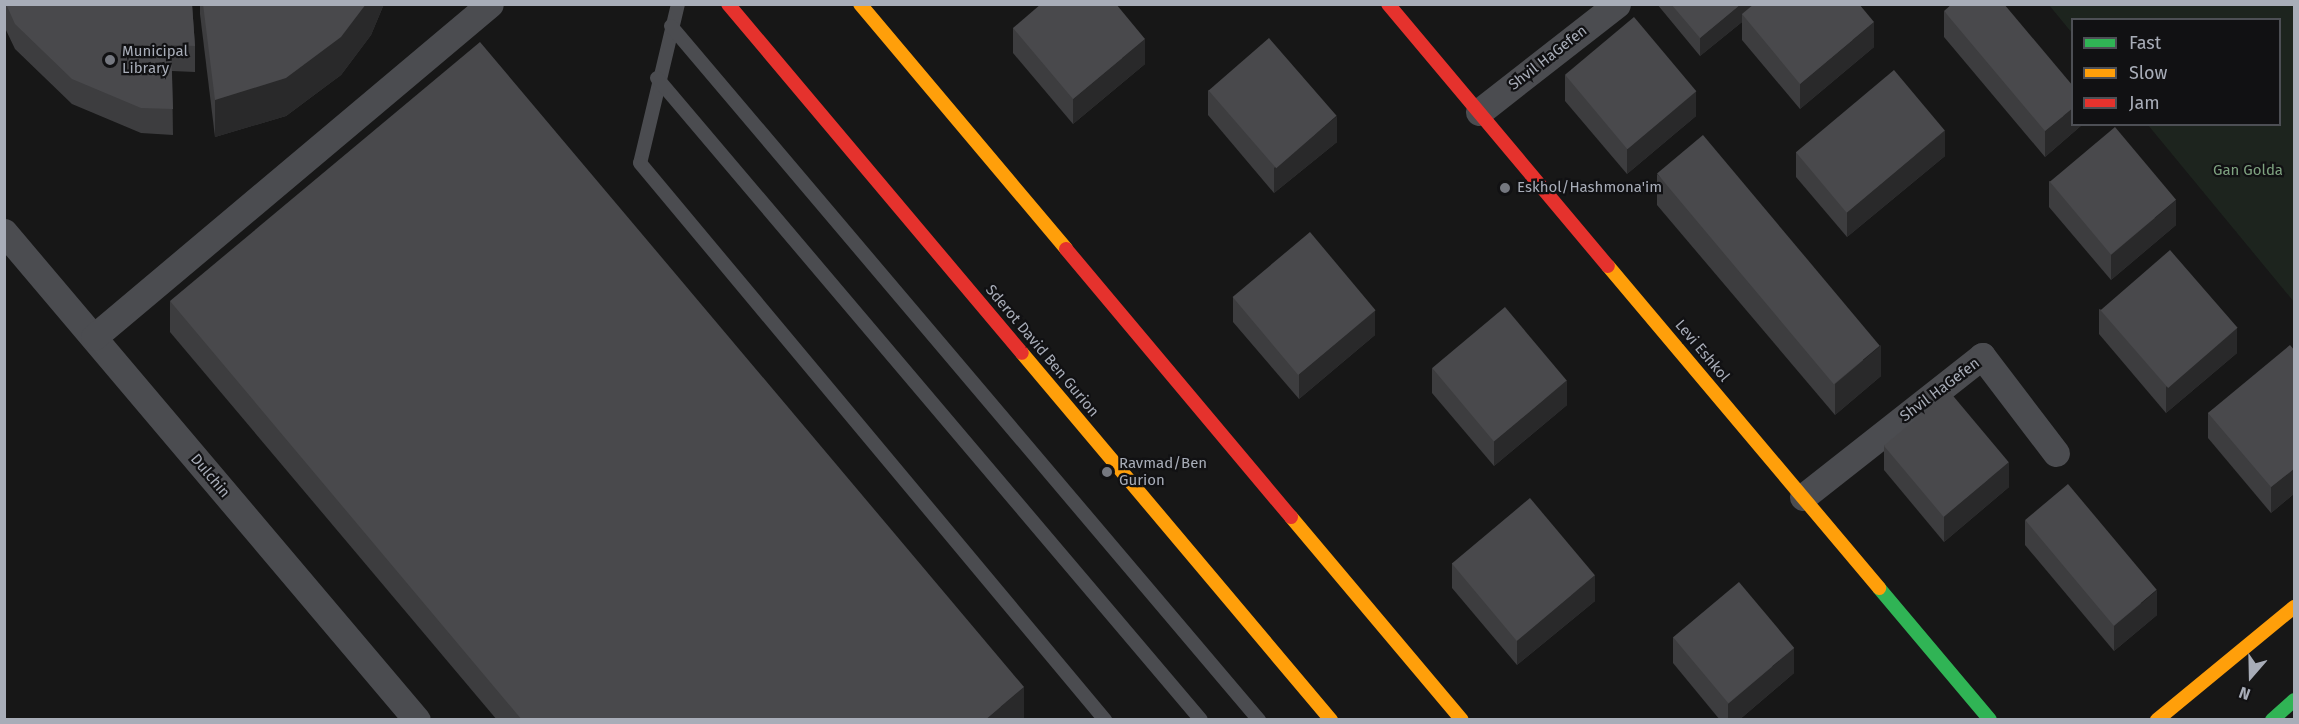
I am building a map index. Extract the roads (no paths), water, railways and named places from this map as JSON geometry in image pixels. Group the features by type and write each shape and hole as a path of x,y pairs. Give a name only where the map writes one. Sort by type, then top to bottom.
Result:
{"main road":[{"name":"Sderot David Ben Gurion","path":"728,4 1331,720"},
{"path":"860,4 1462,720"},
{"name":"Levi Eshkol","path":"1388,4 1990,720"},
{"path":"2157,720 2295,607"},
{"path":"2272,720 2295,700"}],"street":[{"path":"94,337 490,4"},
{"name":"Shvil HaGefen","path":"1479,112 1617,4"},
{"name":"Dulchin","path":"4,232 417,720"},
{"name":"Shvil HaGefen","path":"1803,497 1982,356 2056,453"}],"lane":[{"path":"678,4 657,78 640,163 1105,720"},
{"path":"670,26 1259,720"},
{"path":"657,78 1201,720"}],"place":[{"name":"Municipal Library","path":"110,60"},
{"name":"Eskhol/Hashmona'im","path":"1505,188"},
{"name":"Ravmad/Ben Gurion","path":"1107,472"}],"park label":[{"name":"Gan Golda","path":"2248,171"}]}
